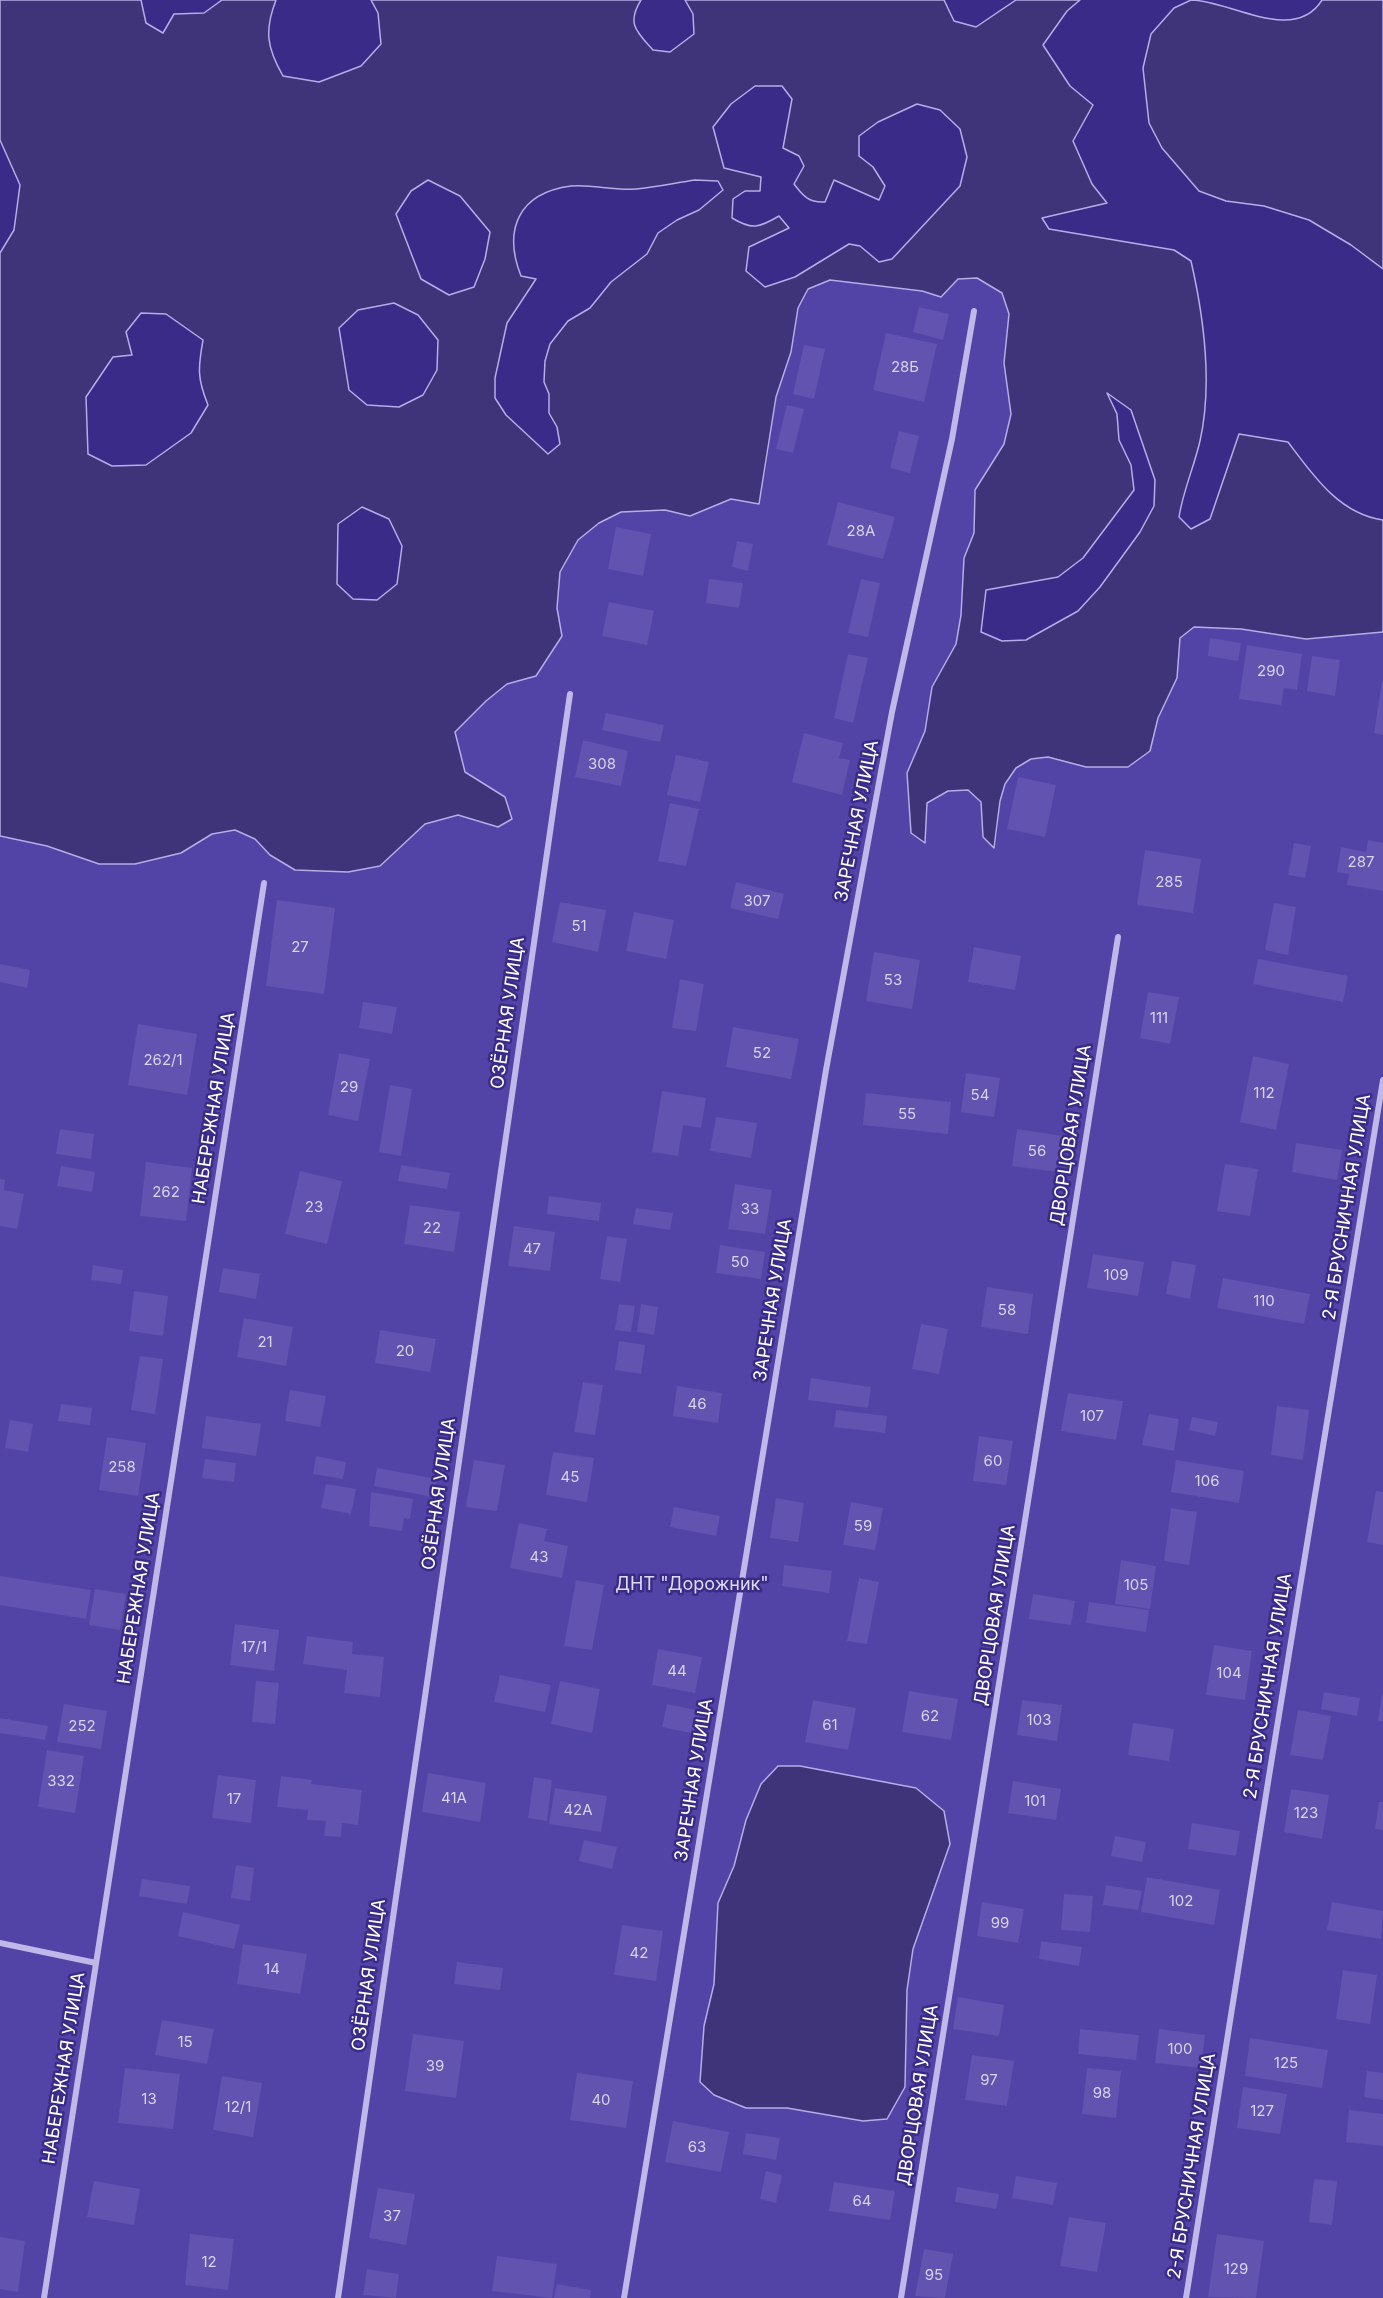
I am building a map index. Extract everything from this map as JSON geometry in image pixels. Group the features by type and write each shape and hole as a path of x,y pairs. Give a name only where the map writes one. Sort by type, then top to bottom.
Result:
{"street":[{"name":"ЗАРЕЧНАЯ УЛИЦА","path":"624,2298 826,1070 892,712 952,440 974,311"},
{"name":"ОЗЁРНАЯ УЛИЦА","path":"338,2298 570,694"},
{"name":"НАБЕРЕЖНАЯ УЛИЦА","path":"44,2298 264,883"},
{"name":"ДВОРЦОВАЯ УЛИЦА","path":"901,2298 1118,937"},
{"name":"2-Я БРУСНИЧНАЯ УЛИЦА","path":"1186,2298 1383,1080"},
{"path":"0,1943 96,1963"}],"green space":[{"name":"ДНТ \"Дорожник\"","path":"977,278 1002,293 1009,314 1004,363 1011,414 1004,444 975,490 974,533 964,558 961,615 956,644 932,687 925,731 907,773 911,833 925,842 927,803 948,791 968,790 981,803 983,837 994,848 1003,792 1016,769 1023,764 1046,757 1083,767 1109,763 1150,751 1158,718 1177,678 1180,637 1194,627 1241,629 1306,639 1383,632 1383,2298 0,2298 0,836 47,846 181,853 212,834 235,830 255,839 270,855 404,842 424,824 458,815 498,827 512,819 505,797 465,772 455,732 486,700 507,684 536,676 562,636 557,608 560,572 578,540 599,523 621,512 665,510 690,516 731,499 765,474 776,397 791,352 798,308 808,289 830,280 922,291 941,296 958,279"}],"shaded area":[{"path":"0,0 141,0 146,23 163,33 174,14 204,13 222,0 276,0 269,30 273,57 283,76 319,82 361,66 381,44 378,13 371,0 641,0 634,15 638,33 653,50 670,52 694,34 693,14 685,0 944,0 954,21 976,27 1016,0 1080,0 1067,11 1043,45 1070,86 1093,105 1073,141 1092,184 1107,203 1042,218 1049,229 1174,250 1191,261 1203,328 1206,396 1200,441 1179,517 1191,529 1210,519 1239,434 1288,442 1317,480 1340,501 1353,510 1383,520 1383,632 1306,639 1241,629 1194,627 1180,638 1177,678 1158,718 1150,751 1128,767 1086,767 1048,757 1031,759 1016,768 1005,784 1000,801 994,848 983,837 981,802 968,790 948,791 927,803 925,843 911,833 907,773 925,731 932,687 956,644 961,615 964,558 974,533 975,490 1004,444 1011,414 1004,363 1009,314 1002,293 977,278 958,279 941,297 922,291 830,280 808,289 798,308 791,352 776,397 759,504 731,499 690,516 665,510 621,512 599,523 578,540 560,572 557,608 562,636 536,676 507,684 455,732 465,772 505,797 512,819 498,827 458,815 425,824 380,866 348,872 295,870 270,855 255,839 235,830 212,834 181,853 135,864 99,864 47,846 0,836 0,253 14,230 20,185 0,140","holes":["755,86 782,86 792,99 783,148 799,156 804,166 794,184 807,198 819,202 825,202 834,180 879,200 885,186 873,167 859,156 859,136 878,122 917,104 940,110 960,129 967,157 960,186 892,259 879,262 860,246 849,244 795,277 765,287 746,271 749,247 789,228 779,216 756,226 750,226 732,218 733,199 745,191 760,191 761,177 724,168 713,127 731,104","428,180 460,196 490,232 485,259 474,287 449,295 421,279 396,214 411,191","695,180 718,181 723,190 699,210 677,220 658,233 647,254 611,282 590,308 568,321 550,344 545,361 544,382 549,394 549,413 557,427 560,444 548,454 506,415 495,398 495,378 507,323 536,279 521,276 516,259 515,229 519,216 527,205 553,190 571,186 643,188","394,303 418,315 438,340 437,370 423,395 399,407 367,405 349,390 339,328 358,310","141,313 166,314 203,340 200,373 208,405 191,433 146,465 112,466 88,454 86,397 113,357 132,355 126,332","1107,393 1131,410 1155,480 1154,506 1140,532 1100,587 1078,611 1026,640 1002,641 981,632 986,590 1058,577 1083,558 1134,490 1131,465 1119,440 1117,414","362,507 389,519 402,546 397,584 377,600 353,599 337,584 338,524"]},
{"path":"1191,0 1278,20 1295,19 1310,13 1322,0 1383,0 1383,269 1351,245 1309,220 1264,206 1226,201 1199,191 1162,148 1149,123 1143,68 1151,34 1174,8"},
{"path":"778,1766 800,1766 916,1788 944,1811 950,1844 913,1949 907,1990 905,2087 887,2119 863,2121 787,2108 746,2108 714,2095 700,2082 704,2026 714,1984 718,1903 734,1866 746,1820 761,1784"}],"building":[{"path":"919,307 949,314 943,340 913,332"},
{"path":"886,333 937,344 924,402 873,390"},
{"path":"804,345 825,349 814,399 793,394"},
{"path":"787,405 804,409 793,453 776,449"},
{"path":"899,431 919,436 910,473 890,468"},
{"path":"838,502 895,517 883,559 827,545"},
{"path":"616,527 651,534 643,576 608,569"},
{"path":"737,541 753,544 748,571 732,567"},
{"path":"709,579 743,583 739,608 706,603"},
{"path":"861,579 880,583 868,637 848,633"},
{"path":"609,602 654,611 647,645 602,636"},
{"path":"1210,638 1241,643 1238,661 1208,656"},
{"path":"1247,645 1302,654 1297,690 1284,688 1281,705 1239,699"},
{"path":"848,654 868,658 853,723 834,718"},
{"path":"1312,656 1340,660 1335,696 1307,691"},
{"path":"1383,682 1383,735 1374,733"},
{"path":"606,713 664,725 660,742 602,730"},
{"path":"804,733 843,743 839,758 850,760 842,795 792,782"},
{"path":"583,740 628,751 621,786 575,777"},
{"path":"676,755 709,762 700,802 667,795"},
{"path":"1018,777 1056,785 1045,837 1007,829"},
{"path":"670,803 699,809 686,866 658,861"},
{"path":"1368,840 1383,843 1383,891 1347,885 1349,874 1337,872 1341,847 1366,852"},
{"path":"1294,843 1311,846 1305,878 1288,875"},
{"path":"1145,850 1201,859 1193,913 1137,905"},
{"path":"736,882 784,894 778,919 730,908"},
{"path":"277,900 335,908 324,994 266,986"},
{"path":"560,902 606,910 598,952 552,942"},
{"path":"1274,903 1296,907 1288,955 1265,950"},
{"path":"634,912 674,920 666,959 626,951"},
{"path":"974,947 1021,956 1015,990 968,982"},
{"path":"874,952 920,960 912,1009 866,1001"},
{"path":"1258,959 1348,976 1343,1002 1253,984"},
{"path":"0,964 30,970 27,988 0,982"},
{"path":"680,979 704,984 696,1031 672,1028"},
{"path":"1148,992 1179,997 1170,1044 1140,1038"},
{"path":"363,1002 397,1007 392,1034 359,1028"},
{"path":"138,1024 197,1034 187,1095 128,1085"},
{"path":"733,1027 799,1039 791,1079 726,1067"},
{"path":"339,1053 370,1059 358,1121 328,1115"},
{"path":"1253,1056 1289,1064 1276,1130 1240,1122"},
{"path":"966,1073 1000,1078 994,1117 961,1112"},
{"path":"390,1085 412,1089 401,1156 379,1152"},
{"path":"662,1091 706,1098 701,1128 683,1125 678,1156 652,1152"},
{"path":"866,1093 951,1102 948,1134 863,1125"},
{"path":"716,1117 757,1123 751,1158 710,1151"},
{"path":"60,1129 94,1134 91,1159 56,1154"},
{"path":"1017,1129 1063,1136 1057,1172 1012,1166"},
{"path":"1296,1143 1342,1150 1337,1180 1292,1172"},
{"path":"146,1162 192,1168 186,1221 140,1216"},
{"path":"1225,1164 1258,1169 1250,1216 1217,1211"},
{"path":"401,1165 450,1173 447,1189 398,1181"},
{"path":"61,1166 95,1172 92,1192 57,1186"},
{"path":"300,1171 342,1181 327,1244 285,1234"},
{"path":"0,1179 5,1180 4,1190 24,1194 17,1229 0,1226"},
{"path":"735,1184 772,1190 765,1234 728,1229"},
{"path":"549,1196 601,1203 599,1221 547,1214"},
{"path":"410,1205 460,1212 454,1252 404,1244"},
{"path":"636,1208 673,1213 670,1230 633,1224"},
{"path":"514,1226 555,1232 550,1271 508,1266"},
{"path":"607,1236 627,1239 620,1282 600,1279"},
{"path":"720,1245 765,1252 761,1279 716,1273"},
{"path":"1093,1254 1144,1262 1138,1296 1087,1288"},
{"path":"1172,1261 1196,1265 1190,1299 1166,1294"},
{"path":"93,1265 123,1270 121,1284 91,1280"},
{"path":"223,1268 260,1274 256,1299 219,1292"},
{"path":"1223,1278 1310,1294 1304,1324 1217,1308"},
{"path":"987,1287 1033,1294 1028,1334 981,1327"},
{"path":"134,1291 168,1296 163,1336 129,1331"},
{"path":"619,1304 635,1306 631,1332 615,1330"},
{"path":"641,1304 658,1307 654,1335 637,1332"},
{"path":"244,1318 293,1327 286,1366 237,1357"},
{"path":"921,1324 948,1329 939,1374 912,1369"},
{"path":"380,1330 436,1339 430,1372 375,1363"},
{"path":"619,1341 645,1345 641,1374 615,1370"},
{"path":"140,1356 163,1359 155,1414 131,1410"},
{"path":"811,1378 871,1387 868,1408 808,1400"},
{"path":"583,1382 603,1385 595,1435 574,1432"},
{"path":"677,1386 722,1393 718,1423 673,1416"},
{"path":"290,1390 326,1396 320,1427 285,1421"},
{"path":"1068,1393 1123,1401 1116,1440 1061,1431"},
{"path":"61,1404 92,1408 90,1425 58,1421"},
{"path":"1277,1406 1309,1410 1303,1460 1271,1455"},
{"path":"836,1410 887,1416 885,1433 834,1427"},
{"path":"1149,1414 1179,1419 1174,1451 1142,1445"},
{"path":"206,1416 261,1424 256,1456 202,1448"},
{"path":"1192,1417 1218,1422 1215,1436 1189,1430"},
{"path":"10,1420 33,1424 28,1452 5,1448"},
{"path":"979,1436 1013,1441 1006,1485 973,1481"},
{"path":"107,1437 146,1443 138,1496 99,1490"},
{"path":"553,1452 594,1458 587,1502 546,1495"},
{"path":"316,1456 346,1462 343,1479 313,1474"},
{"path":"205,1459 236,1463 234,1482 202,1478"},
{"path":"474,1460 505,1465 497,1511 466,1507"},
{"path":"1176,1460 1244,1471 1239,1503 1171,1492"},
{"path":"377,1468 437,1479 433,1497 374,1486"},
{"path":"326,1484 356,1489 351,1514 321,1508"},
{"path":"1376,1491 1383,1492 1383,1545 1367,1542"},
{"path":"371,1492 413,1499 410,1519 404,1518 402,1531 369,1526"},
{"path":"776,1498 804,1503 798,1542 770,1538"},
{"path":"851,1502 883,1508 875,1550 843,1545"},
{"path":"674,1507 720,1516 716,1536 670,1527"},
{"path":"1171,1508 1197,1512 1189,1565 1164,1561"},
{"path":"519,1523 547,1529 544,1541 568,1546 562,1578 510,1568"},
{"path":"1121,1560 1156,1566 1150,1609 1115,1604"},
{"path":"784,1565 832,1571 829,1593 782,1586"},
{"path":"0,1576 91,1590 86,1619 0,1605"},
{"path":"859,1578 879,1582 867,1644 847,1641"},
{"path":"576,1580 604,1585 592,1650 564,1646"},
{"path":"95,1589 126,1594 120,1630 89,1625"},
{"path":"1033,1594 1075,1601 1071,1625 1029,1619"},
{"path":"1089,1602 1149,1610 1146,1632 1086,1623"},
{"path":"235,1624 279,1630 274,1671 230,1665"},
{"path":"307,1636 353,1642 352,1654 384,1657 380,1697 344,1693 347,1670 303,1664"},
{"path":"1214,1645 1252,1651 1245,1700 1206,1695"},
{"path":"658,1649 702,1657 695,1693 652,1685"},
{"path":"500,1675 551,1685 545,1712 494,1702"},
{"path":"256,1681 279,1683 275,1724 252,1722"},
{"path":"560,1681 600,1689 592,1733 551,1724"},
{"path":"909,1691 958,1699 951,1740 902,1732"},
{"path":"1324,1692 1360,1698 1357,1716 1321,1709"},
{"path":"1382,1694 1383,1721 1378,1721"},
{"path":"813,1700 856,1708 848,1750 805,1742"},
{"path":"1022,1700 1062,1705 1057,1741 1017,1735"},
{"path":"64,1704 107,1711 101,1749 57,1742"},
{"path":"667,1704 700,1711 695,1734 662,1727"},
{"path":"1298,1710 1331,1716 1323,1760 1290,1755"},
{"path":"0,1718 48,1726 45,1740 0,1733"},
{"path":"1133,1723 1174,1729 1169,1761 1128,1755"},
{"path":"47,1750 84,1756 75,1813 38,1807"},
{"path":"428,1773 486,1783 480,1822 422,1812"},
{"path":"218,1775 256,1780 251,1823 212,1818"},
{"path":"281,1776 312,1780 311,1784 362,1790 358,1825 342,1823 341,1837 324,1836 326,1821 307,1820 308,1810 277,1807"},
{"path":"534,1777 552,1780 547,1821 528,1818"},
{"path":"1013,1781 1061,1789 1056,1820 1008,1813"},
{"path":"555,1788 607,1796 601,1832 549,1824"},
{"path":"1291,1789 1329,1795 1322,1839 1284,1832"},
{"path":"1379,1802 1383,1802 1383,1830 1375,1829"},
{"path":"1192,1823 1240,1831 1236,1856 1188,1849"},
{"path":"1115,1836 1146,1842 1142,1862 1111,1856"},
{"path":"584,1840 617,1847 612,1869 579,1861"},
{"path":"236,1865 254,1868 250,1901 231,1898"},
{"path":"1147,1877 1220,1890 1214,1925 1141,1912"},
{"path":"142,1879 190,1886 187,1904 139,1896"},
{"path":"1106,1885 1142,1891 1138,1910 1103,1905"},
{"path":"1064,1894 1093,1896 1090,1932 1061,1930"},
{"path":"982,1902 1024,1909 1018,1943 977,1936"},
{"path":"1332,1902 1383,1911 1381,1939 1327,1930"},
{"path":"183,1912 240,1925 234,1949 178,1936"},
{"path":"622,1925 663,1931 656,1981 614,1975"},
{"path":"1041,1941 1082,1947 1079,1966 1039,1959"},
{"path":"243,1944 307,1954 300,1994 237,1984"},
{"path":"457,1962 503,1968 500,1990 454,1984"},
{"path":"1343,1970 1377,1975 1370,2024 1336,2019"},
{"path":"958,1997 1004,2005 999,2036 953,2029"},
{"path":"162,2020 214,2029 207,2064 155,2055"},
{"path":"1080,2029 1139,2035 1136,2060 1078,2054"},
{"path":"1159,2029 1205,2035 1201,2068 1155,2063"},
{"path":"413,2034 464,2041 456,2098 405,2091"},
{"path":"1250,2038 1328,2050 1322,2088 1245,2076"},
{"path":"972,2055 1014,2061 1007,2106 965,2100"},
{"path":"125,2068 180,2074 173,2129 118,2123"},
{"path":"1087,2068 1121,2071 1116,2118 1082,2114"},
{"path":"1367,2071 1383,2073 1383,2100 1364,2097"},
{"path":"577,2073 633,2081 626,2128 570,2120"},
{"path":"222,2076 262,2083 253,2137 213,2130"},
{"path":"1243,2087 1287,2094 1280,2134 1237,2128"},
{"path":"1349,2110 1383,2114 1383,2146 1346,2142"},
{"path":"673,2121 729,2132 721,2172 665,2162"},
{"path":"746,2133 780,2138 776,2160 743,2154"},
{"path":"766,2171 782,2175 776,2203 760,2199"},
{"path":"1016,2176 1057,2183 1053,2205 1012,2198"},
{"path":"1314,2179 1337,2181 1332,2225 1309,2222"},
{"path":"94,2181 140,2189 134,2225 87,2217"},
{"path":"834,2182 895,2191 890,2220 829,2211"},
{"path":"957,2187 999,2194 996,2209 955,2202"},
{"path":"378,2188 415,2194 406,2245 369,2238"},
{"path":"1069,2217 1106,2223 1097,2272 1060,2266"},
{"path":"190,2234 234,2239 228,2290 185,2285"},
{"path":"1217,2234 1264,2241 1256,2298 1208,2297"},
{"path":"0,2237 25,2241 18,2292 0,2289"},
{"path":"924,2249 953,2254 945,2298 915,2296"},
{"path":"497,2256 557,2264 552,2298 492,2291"},
{"path":"367,2269 399,2274 396,2298 363,2295"},
{"path":"557,2284 591,2290 590,2298 554,2298"}]}
